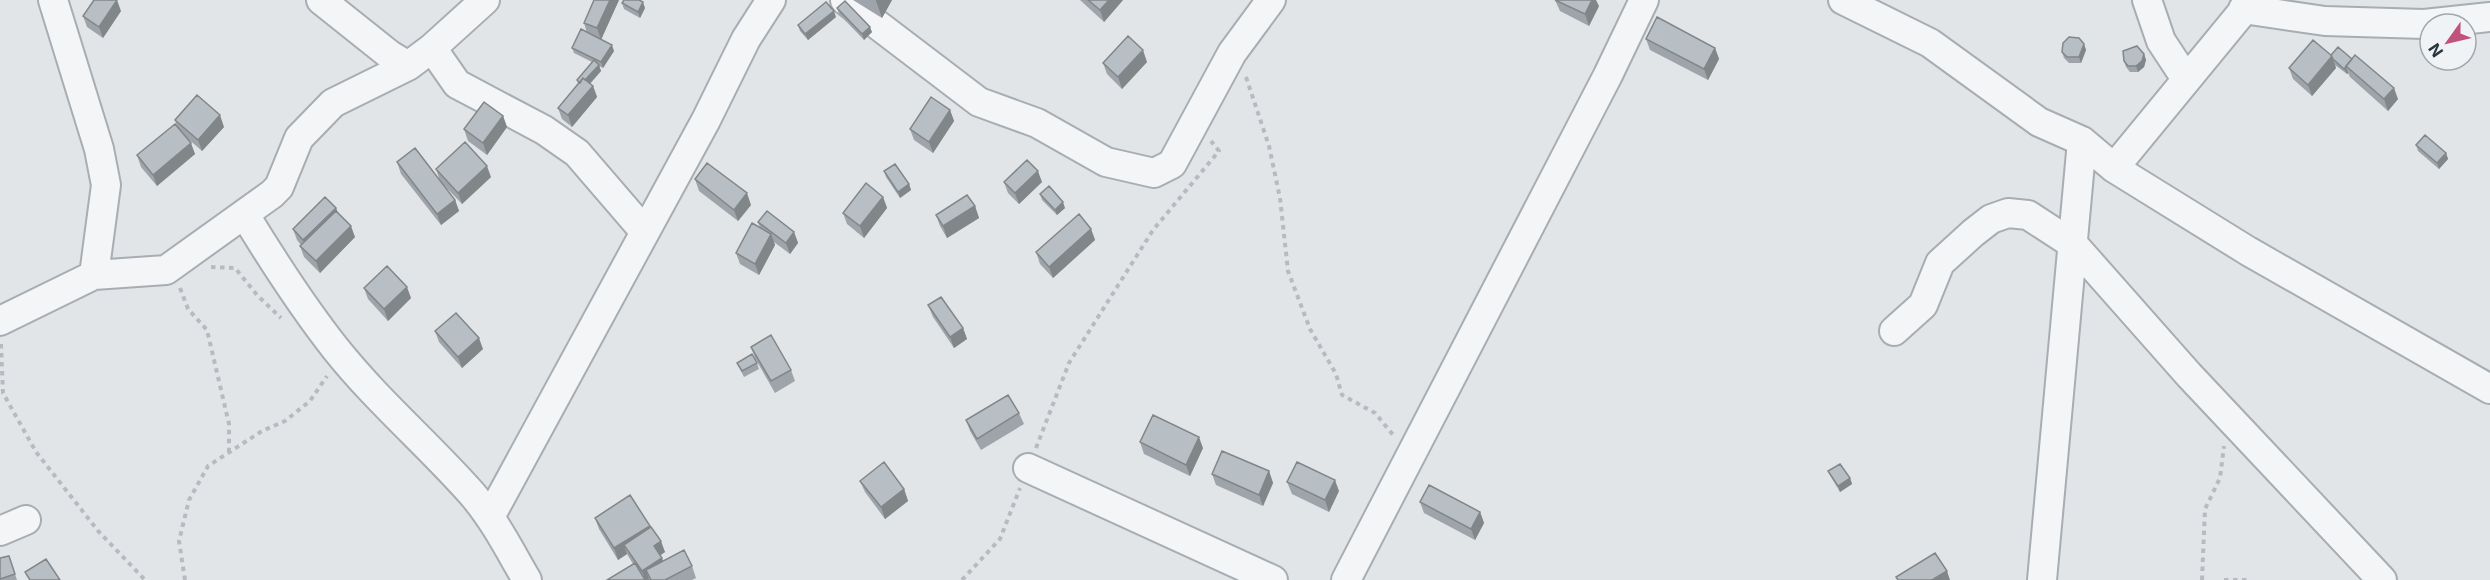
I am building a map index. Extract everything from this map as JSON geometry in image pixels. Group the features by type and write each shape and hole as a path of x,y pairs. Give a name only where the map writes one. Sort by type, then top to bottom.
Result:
{"street":[{"path":"53,0 99,149 106,185 94,275"},
{"path":"321,0 390,55 408,66"},
{"path":"0,321 94,275 159,272 169,268 246,215 279,187 298,138 333,103 408,66 432,48 485,0"},
{"path":"490,517 706,120 746,39 771,0"},
{"path":"845,0 979,102 1036,123 1106,162 1132,170 1161,172 1172,164 1196,124 1232,53 1271,0"},
{"path":"1346,580 1608,75 1644,0"},
{"path":"1843,0 1930,44 2039,122 2082,141 2114,168 2248,251 2490,389"},
{"path":"2147,0 2161,41 2186,79"},
{"path":"2114,168 2248,5 2336,22 2424,24 2490,17"},
{"path":"432,48 457,84 544,130 577,153 645,232"},
{"path":"2042,580 2082,141"},
{"path":"1894,331 1923,306 1940,263 1990,219 2008,213 2028,215 2074,245 2221,410 2382,580"},
{"path":"246,215 281,273 335,348 490,517 527,580"},
{"path":"1028,468 1273,580"},
{"path":"0,531 26,520"}],"path":[{"path":"1232,53 1246,76 1269,146 1280,198 1288,271 1310,328 1336,374 1342,395 1375,413 1394,436 1407,462"},
{"path":"962,580 1000,539 1069,363 1153,230 1219,151 1196,124"},
{"path":"208,267 235,268 256,295 285,321"},
{"path":"169,268 188,309 207,330 229,424 230,453"},
{"path":"0,339 3,393 36,452 99,532 145,580"},
{"path":"185,580 180,541 189,500 208,466 262,431 285,421 310,401 326,382 328,370"},
{"path":"2202,580 2205,509 2220,478 2225,440 2221,410"},
{"path":"2224,580 2251,580"}],"building":[{"path":"94,0 117,0 99,27 83,16"},
{"path":"594,0 610,0 597,28 584,23"},
{"path":"624,0 643,2 638,12 622,3"},
{"path":"1088,0 1109,0 1100,10"},
{"path":"1555,0 1592,0 1585,14"},
{"path":"845,1 870,27 862,34 837,8"},
{"path":"826,2 834,11 805,34 798,25"},
{"path":"1657,17 1715,48 1704,69 1646,39"},
{"path":"581,29 612,45 601,62 572,48"},
{"path":"1128,36 1143,50 1118,77 1103,63"},
{"path":"2069,37 2079,38 2084,44 2079,57 2067,57 2062,52 2063,43"},
{"path":"2313,40 2332,56 2308,85 2289,68"},
{"path":"2137,46 2144,54 2142,61 2136,66 2128,66 2124,61 2123,51"},
{"path":"2338,47 2352,59 2344,69 2331,55"},
{"path":"2355,55 2394,88 2384,99 2346,66"},
{"path":"594,60 599,65 580,83 577,80"},
{"path":"583,78 593,86 568,115 558,108"},
{"path":"197,95 220,115 198,140 175,120"},
{"path":"931,97 950,110 929,142 910,129"},
{"path":"484,102 503,116 483,143 464,129"},
{"path":"175,124 191,143 153,175 137,155"},
{"path":"2425,135 2446,153 2437,163 2416,145"},
{"path":"465,142 487,166 458,193 436,169"},
{"path":"415,148 455,200 437,214 397,162"},
{"path":"1027,160 1038,171 1015,193 1004,182"},
{"path":"707,163 747,193 734,210 695,179"},
{"path":"895,164 909,184 898,192 884,171"},
{"path":"866,183 883,197 860,226 843,213"},
{"path":"1049,186 1063,202 1055,210 1040,194"},
{"path":"967,195 975,206 943,226 936,215"},
{"path":"325,197 336,208 303,240 293,229"},
{"path":"336,211 351,226 316,261 300,246"},
{"path":"767,211 794,232 786,243 758,222"},
{"path":"1079,214 1091,229 1049,267 1036,252"},
{"path":"752,223 771,234 755,264 736,253"},
{"path":"387,266 407,287 384,309 364,288"},
{"path":"941,297 963,328 950,337 928,305"},
{"path":"456,313 479,338 458,357 435,331"},
{"path":"771,335 791,370 771,381 751,347"},
{"path":"752,354 757,363 742,371 737,363"},
{"path":"1008,395 1019,413 977,439 966,420"},
{"path":"1153,415 1199,437 1186,465 1140,442"},
{"path":"1222,451 1269,471 1259,495 1212,474"},
{"path":"884,462 904,489 881,507 860,481"},
{"path":"1297,462 1335,480 1325,500 1287,482"},
{"path":"1840,464 1850,478 1838,486 1828,471"},
{"path":"1429,485 1480,512 1471,529 1420,502"},
{"path":"630,495 650,526 614,548 595,518"},
{"path":"651,527 661,541 654,546 662,558 642,571 624,545"},
{"path":"684,550 692,566 665,580 651,580 646,570"},
{"path":"1935,553 1947,571 1932,580 1898,580 1896,577"},
{"path":"9,556 15,574 0,579 0,558"},
{"path":"46,559 60,580 30,580 25,572"},
{"path":"635,563 645,580 607,580"}]}
